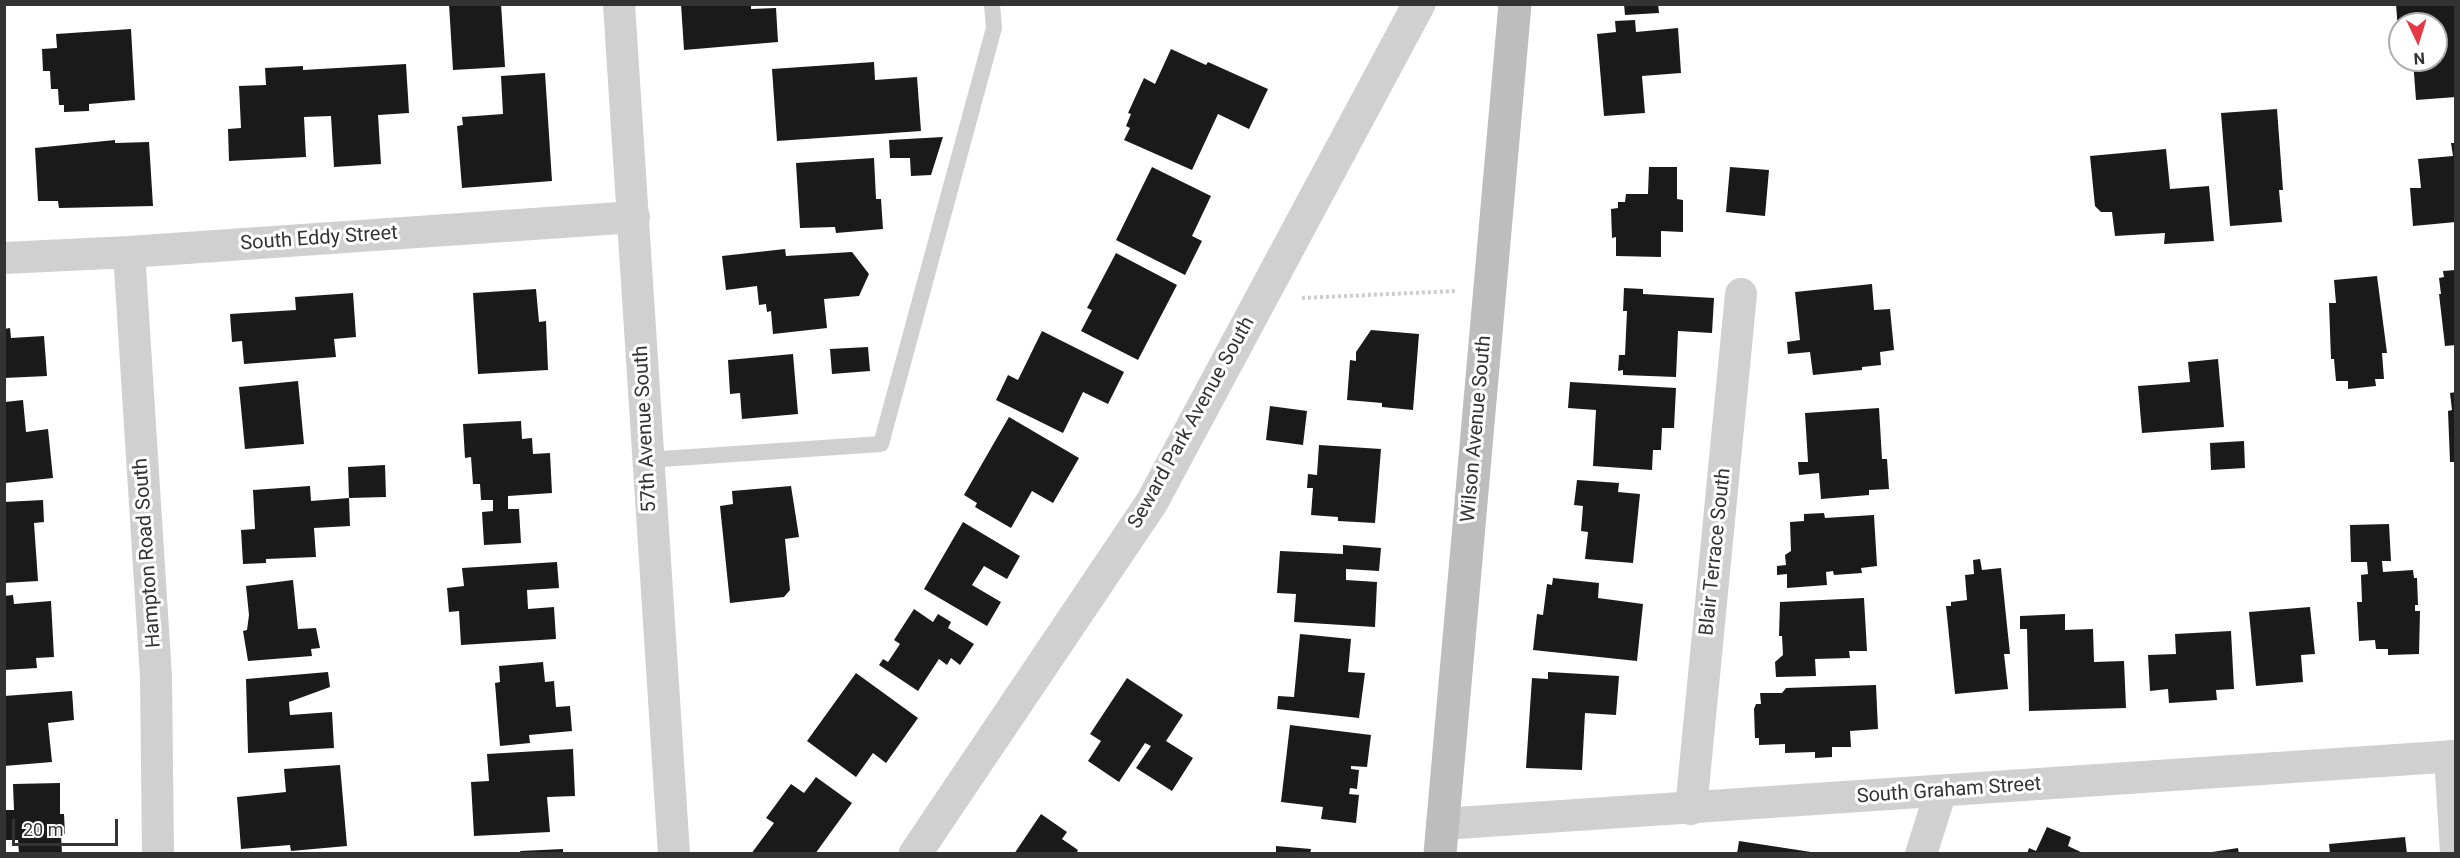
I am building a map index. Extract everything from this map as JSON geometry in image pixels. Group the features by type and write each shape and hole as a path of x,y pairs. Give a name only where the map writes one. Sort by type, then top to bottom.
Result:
{"main road":[{"name":"Wilson Avenue South","path":"1441,839 1515,4"}],"street":[{"name":"57th Avenue South","path":"619,4 674,854"},
{"name":"Seward Park Avenue South","path":"915,854 1152,502 1419,4"},
{"name":"South Eddy Street","path":"4,258 129,252 634,217"},
{"name":"Hampton Road South","path":"129,252 156,677 158,854"},
{"name":"Blair Terrace South","path":"1691,809 1741,294"},
{"name":"South Graham Street","path":"1441,839 1691,809 2453,756"},
{"path":"2453,756 2456,853"},
{"path":"1922,854 1941,791"}],"lane":[{"path":"647,460 881,444 994,28 992,4"}],"path":[{"path":"1261,300 1490,290"}],"building":[{"path":"449,4 501,4 505,67 453,70"},
{"path":"681,4 751,4 751,9 776,8 778,42 684,50"},
{"path":"1624,4 1658,4 1659,13 1625,15"},
{"path":"2396,4 2456,4 2456,97 2416,100 2414,72 2448,72 2448,12 2397,12"},
{"path":"1635,20 1636,32 1678,28 1681,73 1642,76 1645,113 1604,116 1597,34 1616,32 1615,21"},
{"path":"131,29 135,100 89,104 89,111 64,112 64,105 59,105 58,89 51,89 50,71 43,71 42,49 57,48 56,34"},
{"path":"1171,49 1206,65 1208,62 1268,89 1249,129 1218,114 1192,170 1124,140 1130,128 1126,126 1131,114 1128,113 1144,78 1155,84"},
{"path":"874,62 875,80 917,77 921,131 777,141 772,69"},
{"path":"406,64 409,113 378,115 381,164 334,167 331,116 304,117 306,157 229,161 228,129 241,128 239,86 266,85 265,68 303,66 303,70"},
{"path":"545,73 552,181 462,188 457,126 463,125 462,117 503,114 501,76"},
{"path":"2277,109 2283,190 2279,190 2282,222 2230,226 2221,113"},
{"path":"943,137 931,175 911,176 910,158 890,158 889,140"},
{"path":"115,140 115,143 149,142 153,206 59,208 58,201 38,201 35,148"},
{"path":"2451,143 2456,143 2456,222 2413,226 2410,188 2421,188 2418,159 2453,156"},
{"path":"2166,149 2170,189 2209,186 2214,241 2164,244 2165,233 2115,236 2112,212 2101,212 2095,206 2090,156"},
{"path":"874,158 876,199 881,199 883,229 836,233 835,227 800,228 796,163"},
{"path":"1152,167 1211,196 1192,236 1202,241 1185,275 1116,240"},
{"path":"1649,167 1677,167 1677,199 1683,200 1683,232 1661,231 1661,257 1616,256 1616,237 1612,238 1611,209 1618,208 1618,202 1625,202 1626,194 1648,194"},
{"path":"1730,167 1769,170 1765,216 1726,212"},
{"path":"785,249 786,256 852,252 869,274 859,296 824,299 827,328 773,334 771,311 767,312 766,304 759,305 757,286 726,290 722,256"},
{"path":"1116,253 1177,285 1138,360 1081,331 1092,310 1087,308"},
{"path":"2456,270 2456,345 2445,346 2439,278 2444,277 2443,271"},
{"path":"2377,276 2387,353 2382,353 2384,379 2375,379 2376,386 2348,389 2348,381 2336,381 2334,359 2331,359 2329,303 2336,303 2334,280"},
{"path":"1872,284 1874,310 1890,309 1894,350 1880,352 1881,365 1862,367 1862,370 1813,375 1810,352 1788,354 1787,342 1800,340 1795,292"},
{"path":"1624,288 1643,289 1643,294 1714,298 1712,333 1678,331 1676,377 1623,375 1623,370 1618,371 1619,355 1625,355 1627,311 1623,311"},
{"path":"536,289 539,322 546,321 548,370 478,374 473,293"},
{"path":"353,293 356,337 334,339 336,357 244,364 242,341 232,342 230,314 296,310 295,297"},
{"path":"10,328 11,338 44,336 47,376 4,378 4,329"},
{"path":"1371,330 1419,334 1413,410 1382,407 1382,403 1347,400 1350,360 1356,361 1356,352"},
{"path":"1042,331 1124,372 1108,404 1083,392 1063,433 996,400 1008,375 1018,380"},
{"path":"868,347 870,371 832,374 830,349"},
{"path":"793,354 798,414 742,419 740,393 730,394 728,360"},
{"path":"2218,359 2224,427 2142,433 2138,386 2190,382 2188,362"},
{"path":"298,381 304,444 245,449 239,387"},
{"path":"1570,382 1676,388 1674,428 1662,428 1661,450 1653,450 1652,470 1593,466 1596,410 1568,408"},
{"path":"2456,392 2456,462 2450,462 2448,411 2452,410 2450,393"},
{"path":"23,400 26,432 48,429 53,478 5,483 5,402"},
{"path":"1270,406 1307,411 1303,445 1266,440"},
{"path":"1879,408 1882,459 1887,459 1889,489 1869,490 1869,495 1821,499 1819,473 1799,475 1798,462 1808,462 1805,413"},
{"path":"1009,417 1079,458 1053,503 1032,491 1011,528 975,507 977,503 964,495"},
{"path":"521,421 522,439 532,438 533,454 550,453 552,493 508,496 508,509 519,509 521,543 484,545 482,512 493,511 493,500 481,500 480,484 473,484 471,457 465,458 463,424"},
{"path":"2244,441 2245,468 2211,470 2210,443"},
{"path":"1319,445 1381,449 1375,523 1338,521 1338,517 1311,515 1313,488 1307,488 1308,474 1317,475"},
{"path":"385,465 386,497 349,498 348,467"},
{"path":"1577,480 1619,483 1618,492 1640,494 1633,563 1585,559 1588,532 1581,531 1583,506 1574,505"},
{"path":"310,486 311,501 349,498 350,526 314,528 316,557 266,559 266,563 243,564 241,530 255,529 253,490"},
{"path":"791,486 799,537 785,539 790,590 784,597 730,603 720,506 733,504 732,491"},
{"path":"43,500 44,522 34,523 38,581 4,583 4,502"},
{"path":"1824,513 1825,518 1874,515 1877,566 1861,568 1862,573 1834,575 1833,571 1826,572 1827,585 1787,588 1787,574 1777,575 1777,566 1786,565 1785,555 1791,551 1790,522 1804,521 1804,514"},
{"path":"963,522 1020,556 1007,579 984,566 972,585 1001,602 987,626 924,589"},
{"path":"2389,524 2391,561 2382,561 2383,572 2413,570 2414,578 2417,578 2418,605 2415,605 2415,611 2420,611 2419,654 2388,655 2388,649 2376,649 2375,640 2359,641 2357,602 2362,602 2361,575 2368,574 2367,562 2351,562 2350,525"},
{"path":"1343,545 1381,548 1379,571 1346,569 1346,580 1377,582 1375,627 1294,622 1296,594 1277,593 1280,551 1343,554"},
{"path":"1980,559 1982,570 2001,568 2010,654 2004,654 2008,689 1955,694 1946,606 1951,606 1951,602 1967,600 1965,575 1974,574 1973,560"},
{"path":"557,562 559,588 527,590 528,609 554,607 556,639 461,645 459,611 449,612 447,588 464,586 462,568"},
{"path":"1553,578 1599,583 1598,598 1643,604 1637,661 1533,650 1537,614 1543,615 1547,584 1552,585"},
{"path":"293,580 298,629 316,628 320,648 311,649 312,656 248,661 243,631 247,630 249,615 246,586"},
{"path":"13,595 14,604 51,601 54,657 36,658 37,668 4,670 4,596"},
{"path":"1864,598 1867,651 1849,651 1850,658 1815,659 1816,676 1776,677 1775,662 1783,655 1782,636 1779,636 1780,602"},
{"path":"2310,607 2315,654 2301,655 2303,682 2256,686 2249,612"},
{"path":"914,609 933,622 938,614 951,622 948,628 974,644 960,665 951,658 947,665 939,659 918,691 879,665 883,659 888,662 900,644 894,640"},
{"path":"2065,614 2065,630 2093,629 2094,662 2124,661 2126,708 2029,711 2027,629 2020,629 2020,616"},
{"path":"2231,631 2234,689 2216,690 2217,700 2169,703 2168,689 2150,691 2148,655 2176,654 2175,634"},
{"path":"1300,634 1351,639 1348,672 1365,673 1359,718 1277,709 1278,696 1294,697"},
{"path":"543,662 545,682 554,681 556,707 570,706 572,731 529,735 530,743 500,746 495,683 500,682 499,666"},
{"path":"328,672 330,687 289,702 290,715 332,712 334,748 248,753 246,679"},
{"path":"1548,672 1619,676 1616,715 1585,713 1582,770 1526,768 1532,678 1548,679"},
{"path":"856,673 918,718 886,763 873,753 856,777 807,741"},
{"path":"1127,678 1183,715 1166,741 1193,758 1172,791 1136,768 1151,746 1145,743 1119,782 1088,761 1101,741 1090,734"},
{"path":"1876,685 1878,729 1850,731 1851,747 1832,747 1832,757 1815,758 1815,752 1785,753 1785,744 1759,745 1759,738 1755,738 1754,709 1756,704 1761,704 1760,693 1782,693 1786,688"},
{"path":"72,691 74,720 48,723 52,762 4,766 4,696"},
{"path":"1290,725 1371,735 1367,767 1351,766 1351,769 1359,770 1357,789 1350,788 1349,794 1359,795 1356,823 1321,819 1323,807 1281,802"},
{"path":"573,749 575,796 547,797 550,832 474,836 471,782 489,781 487,754"},
{"path":"340,765 347,846 291,851 290,845 241,849 237,797 286,792 284,769"},
{"path":"816,777 852,803 815,854 751,854 774,823 766,818 791,784 804,793"},
{"path":"60,783 60,814 64,814 65,834 61,834 62,854 19,854 18,840 5,840 5,810 14,810 13,784"},
{"path":"1041,814 1067,832 1062,839 1078,850 1076,854 1014,854"},
{"path":"2047,827 2071,837 2068,846 2085,854 2027,854 2029,848 2036,851"},
{"path":"2405,837 2407,854 2330,854 2329,844"},
{"path":"1739,841 1811,852 1811,854 1737,854"},
{"path":"1276,846 1311,849 1310,854 1276,854"},
{"path":"2238,848 2239,854 2212,854 2212,852"},
{"path":"563,849 563,854 521,854 520,851"}]}
